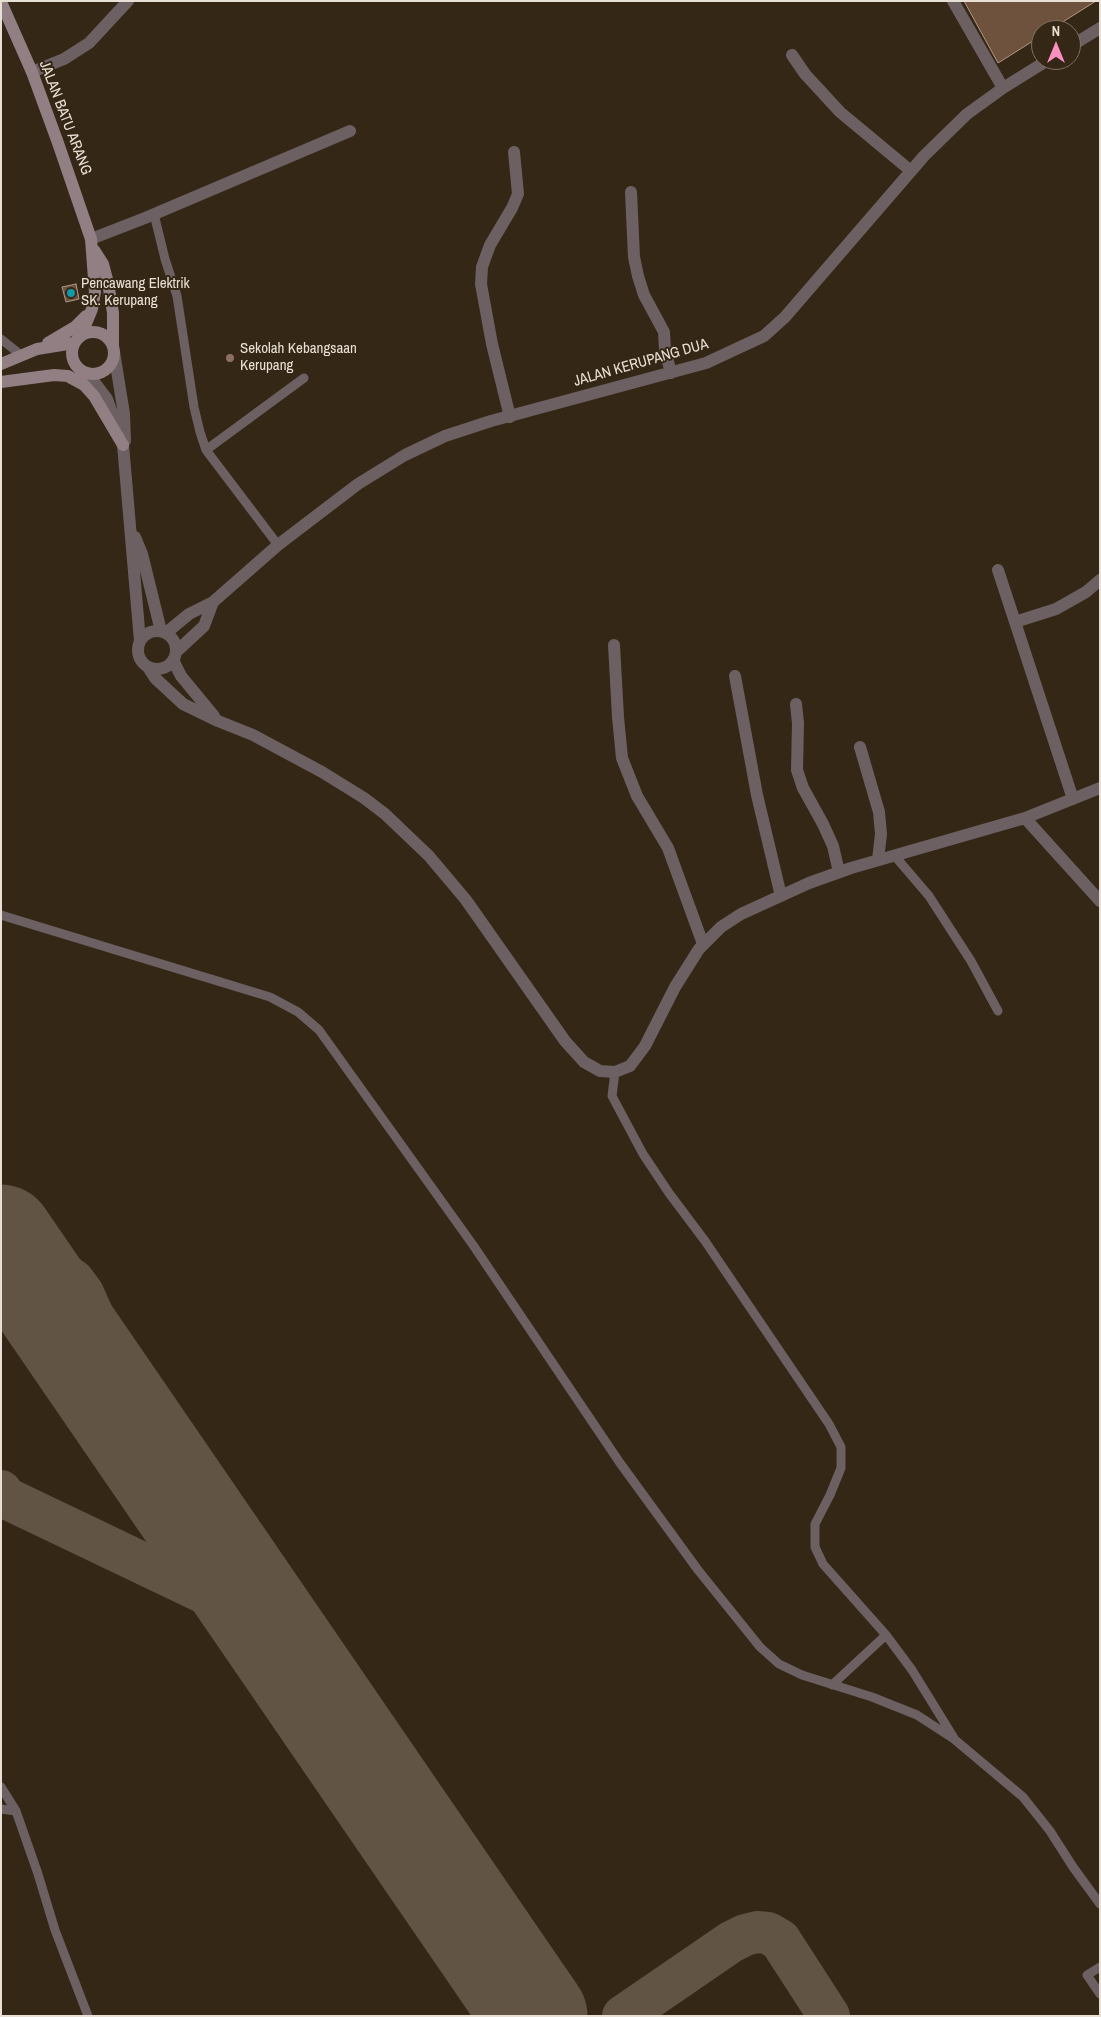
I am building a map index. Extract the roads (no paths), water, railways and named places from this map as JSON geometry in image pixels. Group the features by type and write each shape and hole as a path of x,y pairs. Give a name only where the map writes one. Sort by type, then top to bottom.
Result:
{"main road":[{"name":"JALAN BATU ARANG","path":"1,2 32,72 78,198 92,243"},
{"path":"92,243 103,264 108,283 113,313 113,358 107,369 101,373 88,374 76,366 72,354 92,309 95,292 92,243"},
{"path":"37,349 75,328 92,309"},
{"path":"1,364 37,349 78,339 88,333 103,335 109,340 113,349"},
{"path":"1,374 76,366"},
{"path":"1,382 54,375 73,378 84,384 94,396 123,445"}],"street":[{"path":"32,72 64,59 89,43 128,1"},
{"path":"953,1 1002,88"},
{"path":"1081,40 1100,28"},
{"path":"792,55 805,74 840,112 910,171"},
{"name":"JALAN KERUPANG DUA","path":"163,632 189,614 214,602 278,544 358,484 405,455 444,436 706,363 764,336 785,317 910,171 967,114 1002,88 1032,70"},
{"path":"92,243 154,214 350,131"},
{"path":"510,417 492,344 481,284 482,267 490,245 518,194 514,152"},
{"path":"631,192 634,258 644,295 664,332 665,350 671,373"},
{"path":"113,349 124,414 124,458"},
{"path":"88,374 107,399 123,445 140,658 159,682 183,704 253,735 322,772 385,814 429,856 466,900 565,1041 584,1062 600,1071 615,1072 630,1066 645,1046 674,987 703,944 721,927 741,914 839,872 1025,818 1100,788"},
{"path":"131,528 142,554 163,632"},
{"path":"998,570 1074,799"},
{"path":"1015,622 1056,609 1086,592 1100,580"},
{"name":"JALAN KERUPANG DUA","path":"175,655 204,626 214,602"},
{"path":"140,642 150,633 163,632 173,639 175,655 186,683 218,721"},
{"path":"614,645 622,758 637,796 668,848 703,944"},
{"path":"148,667 161,668 167,666 175,655"},
{"path":"735,676 757,795 781,896"},
{"path":"796,704 798,723 797,770 804,788 824,824 833,846 839,872"},
{"path":"860,746 879,812 881,834 878,860"},
{"path":"1025,818 1100,901"}],"lane":[{"path":"154,214 177,296 194,407 206,450 278,544"},
{"path":"1,339 21,355"},
{"path":"206,450 304,378"},
{"path":"894,855 929,896 971,962 998,1011"},
{"path":"1,915 270,997 298,1012 319,1030 473,1245 620,1463 698,1570 760,1647 779,1664 802,1675 872,1697 916,1715 957,1742 1023,1797 1050,1831 1073,1868 1100,1904"},
{"path":"615,1072 612,1096 643,1154 705,1241 829,1424 841,1447 841,1468 815,1524 815,1547 823,1564 886,1635 912,1670 957,1742"},
{"path":"832,1685 886,1635"},
{"path":"1,1787 16,1812 55,1930 88,2016"},
{"path":"1,1809 16,1812"},
{"path":"1100,1967 1087,1975 1100,1994"}],"place":[{"name":"Pencawang Elektrik SK. Kerupang","path":"71,293"},
{"name":"Sekolah Kebangsaan Kerupang","path":"230,358"}]}
